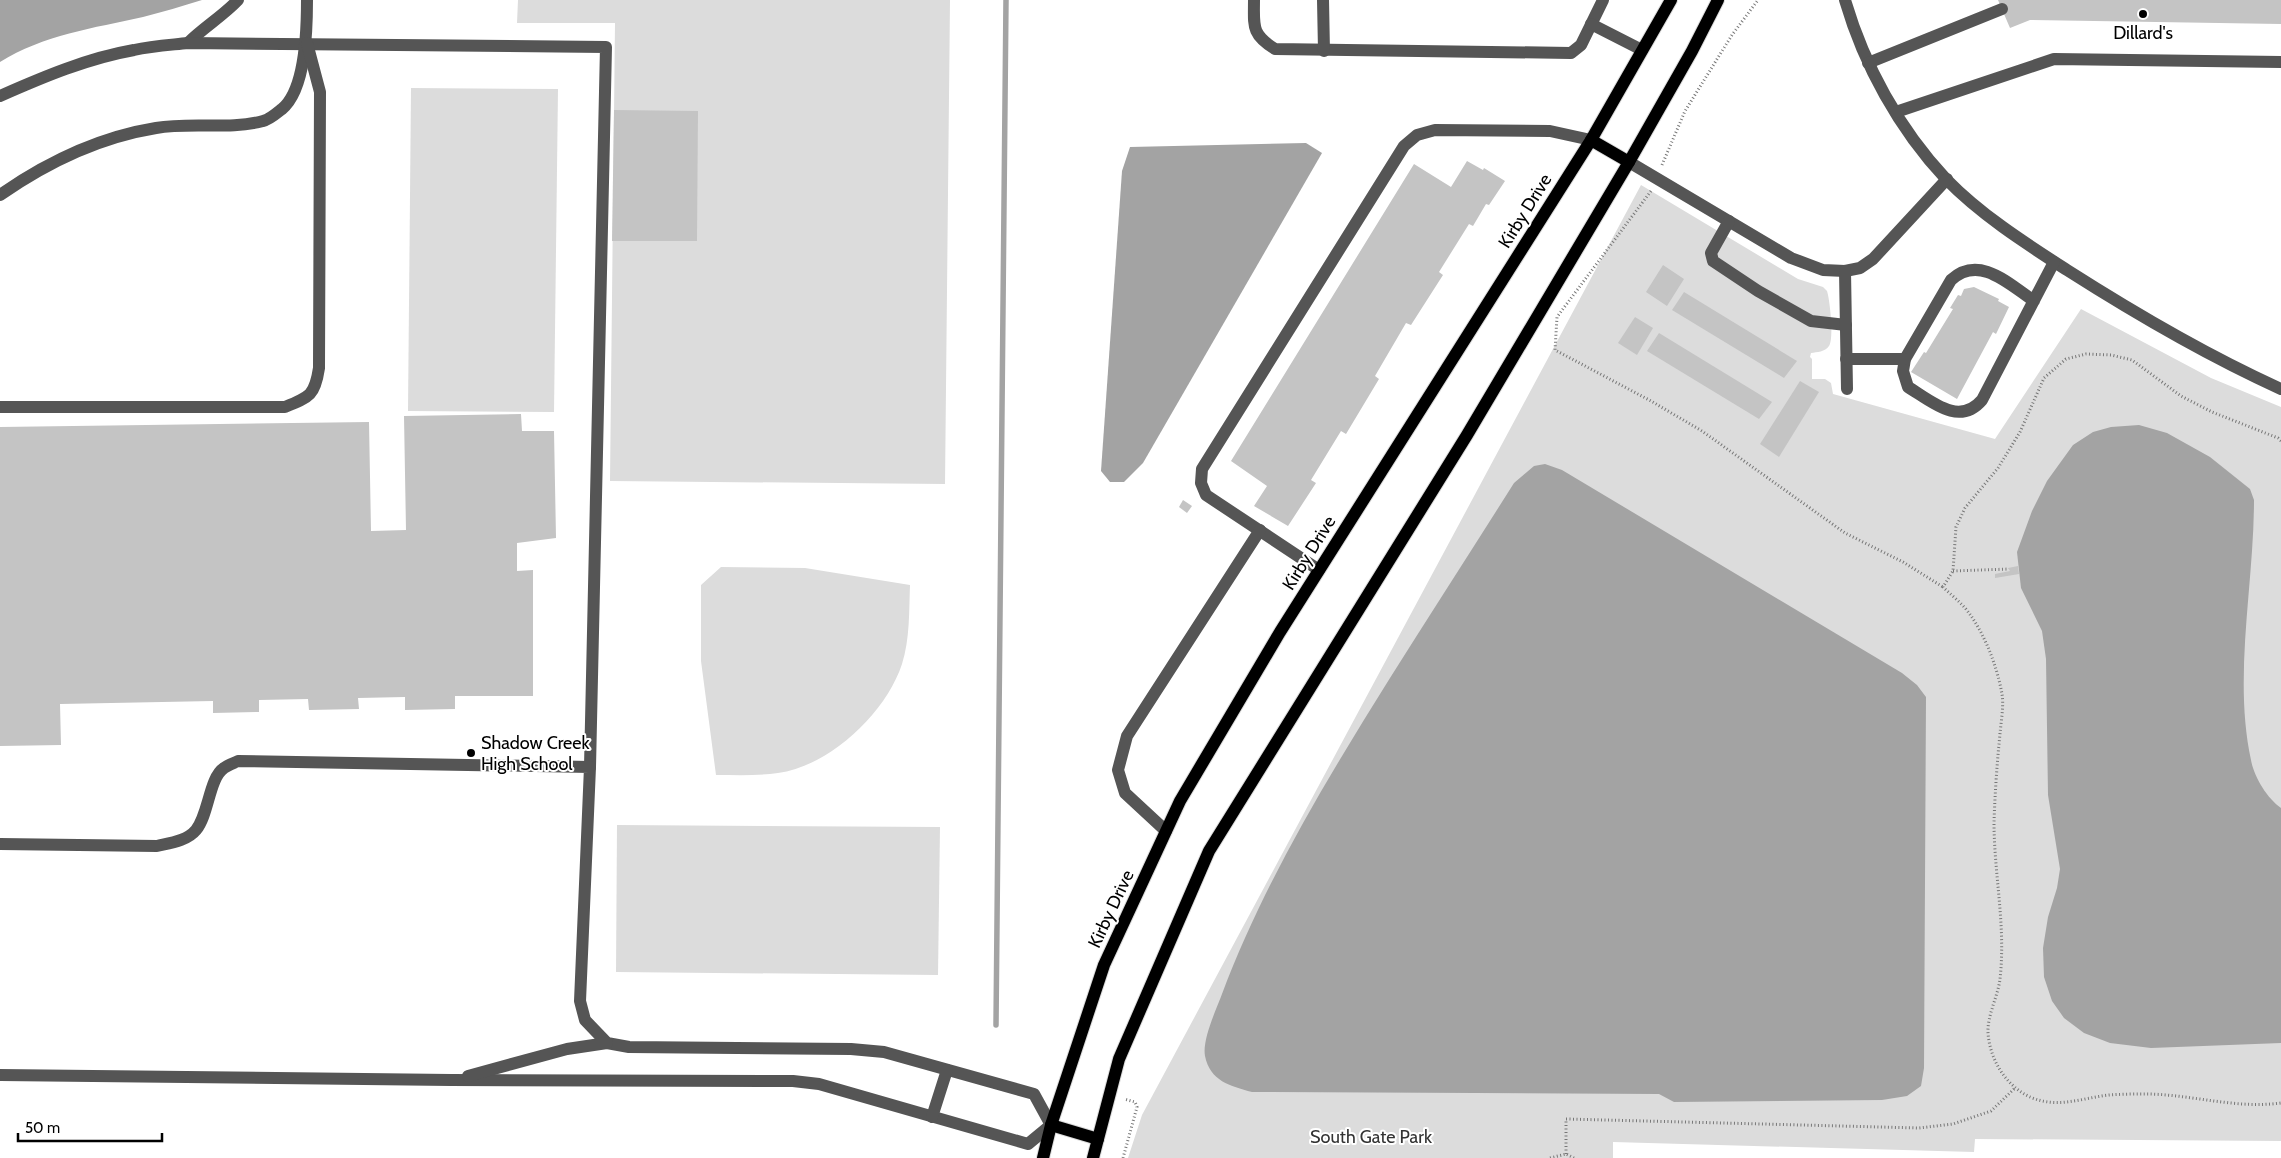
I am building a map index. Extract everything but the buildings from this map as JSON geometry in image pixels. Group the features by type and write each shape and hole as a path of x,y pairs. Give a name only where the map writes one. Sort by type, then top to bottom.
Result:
{"main road":[{"name":"Kirby Drive","path":"1043,1158 1051,1125 1104,966 1180,801 1320,570 1590,140 1671,0"},
{"path":"1093,1158 1119,1059 1209,851 1467,435 1629,162 1692,51 1718,0"},
{"path":"1590,140 1629,162"},
{"path":"1051,1125 1098,1139"}],"street":[{"path":"188,43 204,26 226,12 238,0"},
{"path":"0,195 44,167 91,146 121,137 156,128 265,121 284,108 296,87 306,43 307,0"},
{"path":"1254,0 1254,29 1262,41 1275,49 1324,51 1571,52 1581,45 1591,24 1597,2"},
{"path":"1323,0 1324,51"},
{"path":"1845,0 1868,63 1896,112 1947,179 1985,212 2054,262 2138,315 2193,346 2281,389"},
{"path":"1868,63 2002,9"},
{"path":"1591,24 1642,50"},
{"path":"0,96 47,75 98,58 134,50 188,43 606,47 590,766 580,1001 585,1020 607,1043"},
{"path":"0,406 285,407 304,400 316,387 319,368 320,92 306,43"},
{"path":"1896,112 2054,59 2281,62"},
{"path":"1320,570 1206,495 1201,483 1202,469 1404,146 1418,135 1435,130 1550,131 1590,140"},
{"path":"1629,162 1791,258 1823,270 1845,271 1860,268 1873,259 1947,179"},
{"path":"1729,221 1711,253 1713,261 1758,291 1810,321 1846,325"},
{"path":"2034,300 1989,272 1968,269 1951,280 1905,359 1903,371 1908,387 1945,409 1965,412 1976,408 1982,400 2054,262"},
{"path":"1845,271 1847,389"},
{"path":"1846,359 1905,359"},
{"path":"1166,831 1125,794 1118,770 1127,736 1260,530"},
{"path":"0,844 157,846 179,841 195,831 207,810 213,785 223,768 238,761 590,766"},
{"path":"0,1075 451,1080 793,1081 819,1084 1028,1144 1051,1125 1034,1094 884,1052 852,1049 629,1047 607,1043 567,1049 451,1080"},
{"path":"932,1117 947,1070"}],"path":[{"path":"1758,0 1732,35 1685,111 1648,197 1557,317 1555,350 1651,400 1702,431 1845,533 1904,562 1943,587 1968,612 1987,642 2003,695 1994,822 1996,870 2002,929 2000,980 1988,1033 1994,1057 2001,1074 2015,1088 2031,1098 2052,1104 2108,1095 2137,1094 2165,1094 2227,1104 2260,1106 2281,1103"},
{"path":"1943,587 1953,571 1956,527 1965,508 1998,468 2020,432 2044,378 2066,359 2086,354 2111,355 2132,360 2189,400 2212,412 2278,438 2281,441"},
{"path":"1953,571 2009,569"},
{"path":"1566,1154 1566,1119 1919,1128 1953,1124 1991,1111 2015,1088"},
{"path":"1123,1158 1137,1107 1134,1102 1124,1098"},
{"path":"1550,1158 1566,1154 1574,1158"}],"green space":[{"path":"518,0 950,0 945,484 610,481 615,23 517,23"},
{"path":"411,88 558,89 554,412 408,411"},
{"name":"South Gate Park","path":"1641,185 1798,279 1823,287 1827,291 1831,319 1829,346 1821,351 1811,353 1810,357 1812,359 1812,379 1825,379 1831,383 1833,394 1995,439 2081,309 2211,378 2281,407 2281,1141 1975,1139 1974,1152 1613,1142 1613,1158 1128,1158 1142,1115"},
{"path":"721,567 805,568 910,585 909,625 906,645 902,664 894,682 883,701 854,734 817,760 798,768 778,773 716,775 701,661 701,585"},
{"path":"617,825 940,827 938,975 616,972"}],"shaded area":[{"path":"0,0 202,0 143,17 51,39 16,53 0,62"},
{"path":"1306,143 1322,153 1143,463 1124,482 1110,482 1101,471 1122,171 1130,147"},
{"path":"2139,425 2167,433 2210,457 2250,489 2254,500 2244,664 2244,696 2246,728 2253,767 2266,793 2281,808 2281,1043 2151,1048 2110,1043 2084,1033 2064,1018 2052,1001 2044,977 2043,948 2048,917 2057,888 2060,869 2048,795 2046,659 2042,631 2021,588 2017,552 2032,511 2047,481 2073,445 2093,432 2111,427"},
{"path":"1545,464 1562,470 1902,673 1917,685 1926,697 1924,1068 1921,1086 1907,1096 1882,1100 1674,1102 1659,1094 1252,1092 1229,1085 1216,1077 1211,1071 1205,1056 1205,1049 1207,1034 1213,1016 1257,912 1298,832 1366,716 1514,483 1534,466"}],"waterway":[{"path":"996,1025 1006,0"}],"place":[{"name":"Dillard's","path":"2143,14"},
{"name":"Shadow Creek High School","path":"471,753"}]}
